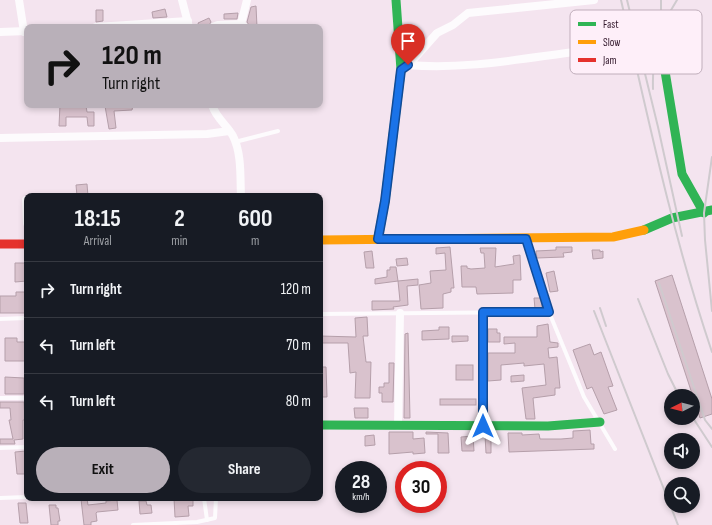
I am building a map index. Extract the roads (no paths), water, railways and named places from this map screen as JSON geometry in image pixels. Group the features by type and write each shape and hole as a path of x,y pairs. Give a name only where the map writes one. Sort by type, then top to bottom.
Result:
{"street":[{"path":"19,0 24,27"},
{"path":"182,0 188,24"},
{"path":"243,24 247,0"},
{"path":"378,239 405,67 396,0"},
{"path":"405,67 437,33 453,25 468,13 594,0"},
{"path":"0,32 24,32"},
{"path":"405,67 477,64 570,52"},
{"path":"323,240 613,237 644,230 672,218 708,212 682,174 666,74"},
{"path":"213,108 214,113 230,131 235,142 240,160 241,193"},
{"path":"0,138 207,134 230,131"},
{"path":"0,244 24,244"},
{"path":"483,312 483,426"},
{"path":"398,426 400,313"},
{"path":"323,425 548,426 600,422"}],"lane":[{"path":"235,142 278,131"},
{"path":"526,239 549,312 584,397 615,449"},
{"path":"323,314 549,312"},
{"path":"0,319 24,318"},
{"path":"0,398 24,398"},
{"path":"0,448 24,447"},
{"path":"0,498 24,498"},
{"path":"204,501 207,520"},
{"path":"133,525 207,520 215,518 216,501"}],"railway":[{"path":"621,0 623,10"},
{"path":"627,0 629,10"},
{"path":"661,0 661,10"},
{"path":"671,10 677,0"},
{"path":"638,74 673,221 712,352"},
{"path":"645,74 682,236"},
{"path":"653,74 653,89"},
{"path":"712,157 704,213 705,240 712,311"},
{"path":"659,283 705,420 712,429"},
{"path":"638,299 676,389"},
{"path":"600,308 606,326"},
{"path":"594,311 678,525"},
{"path":"698,425 712,447"}]}
